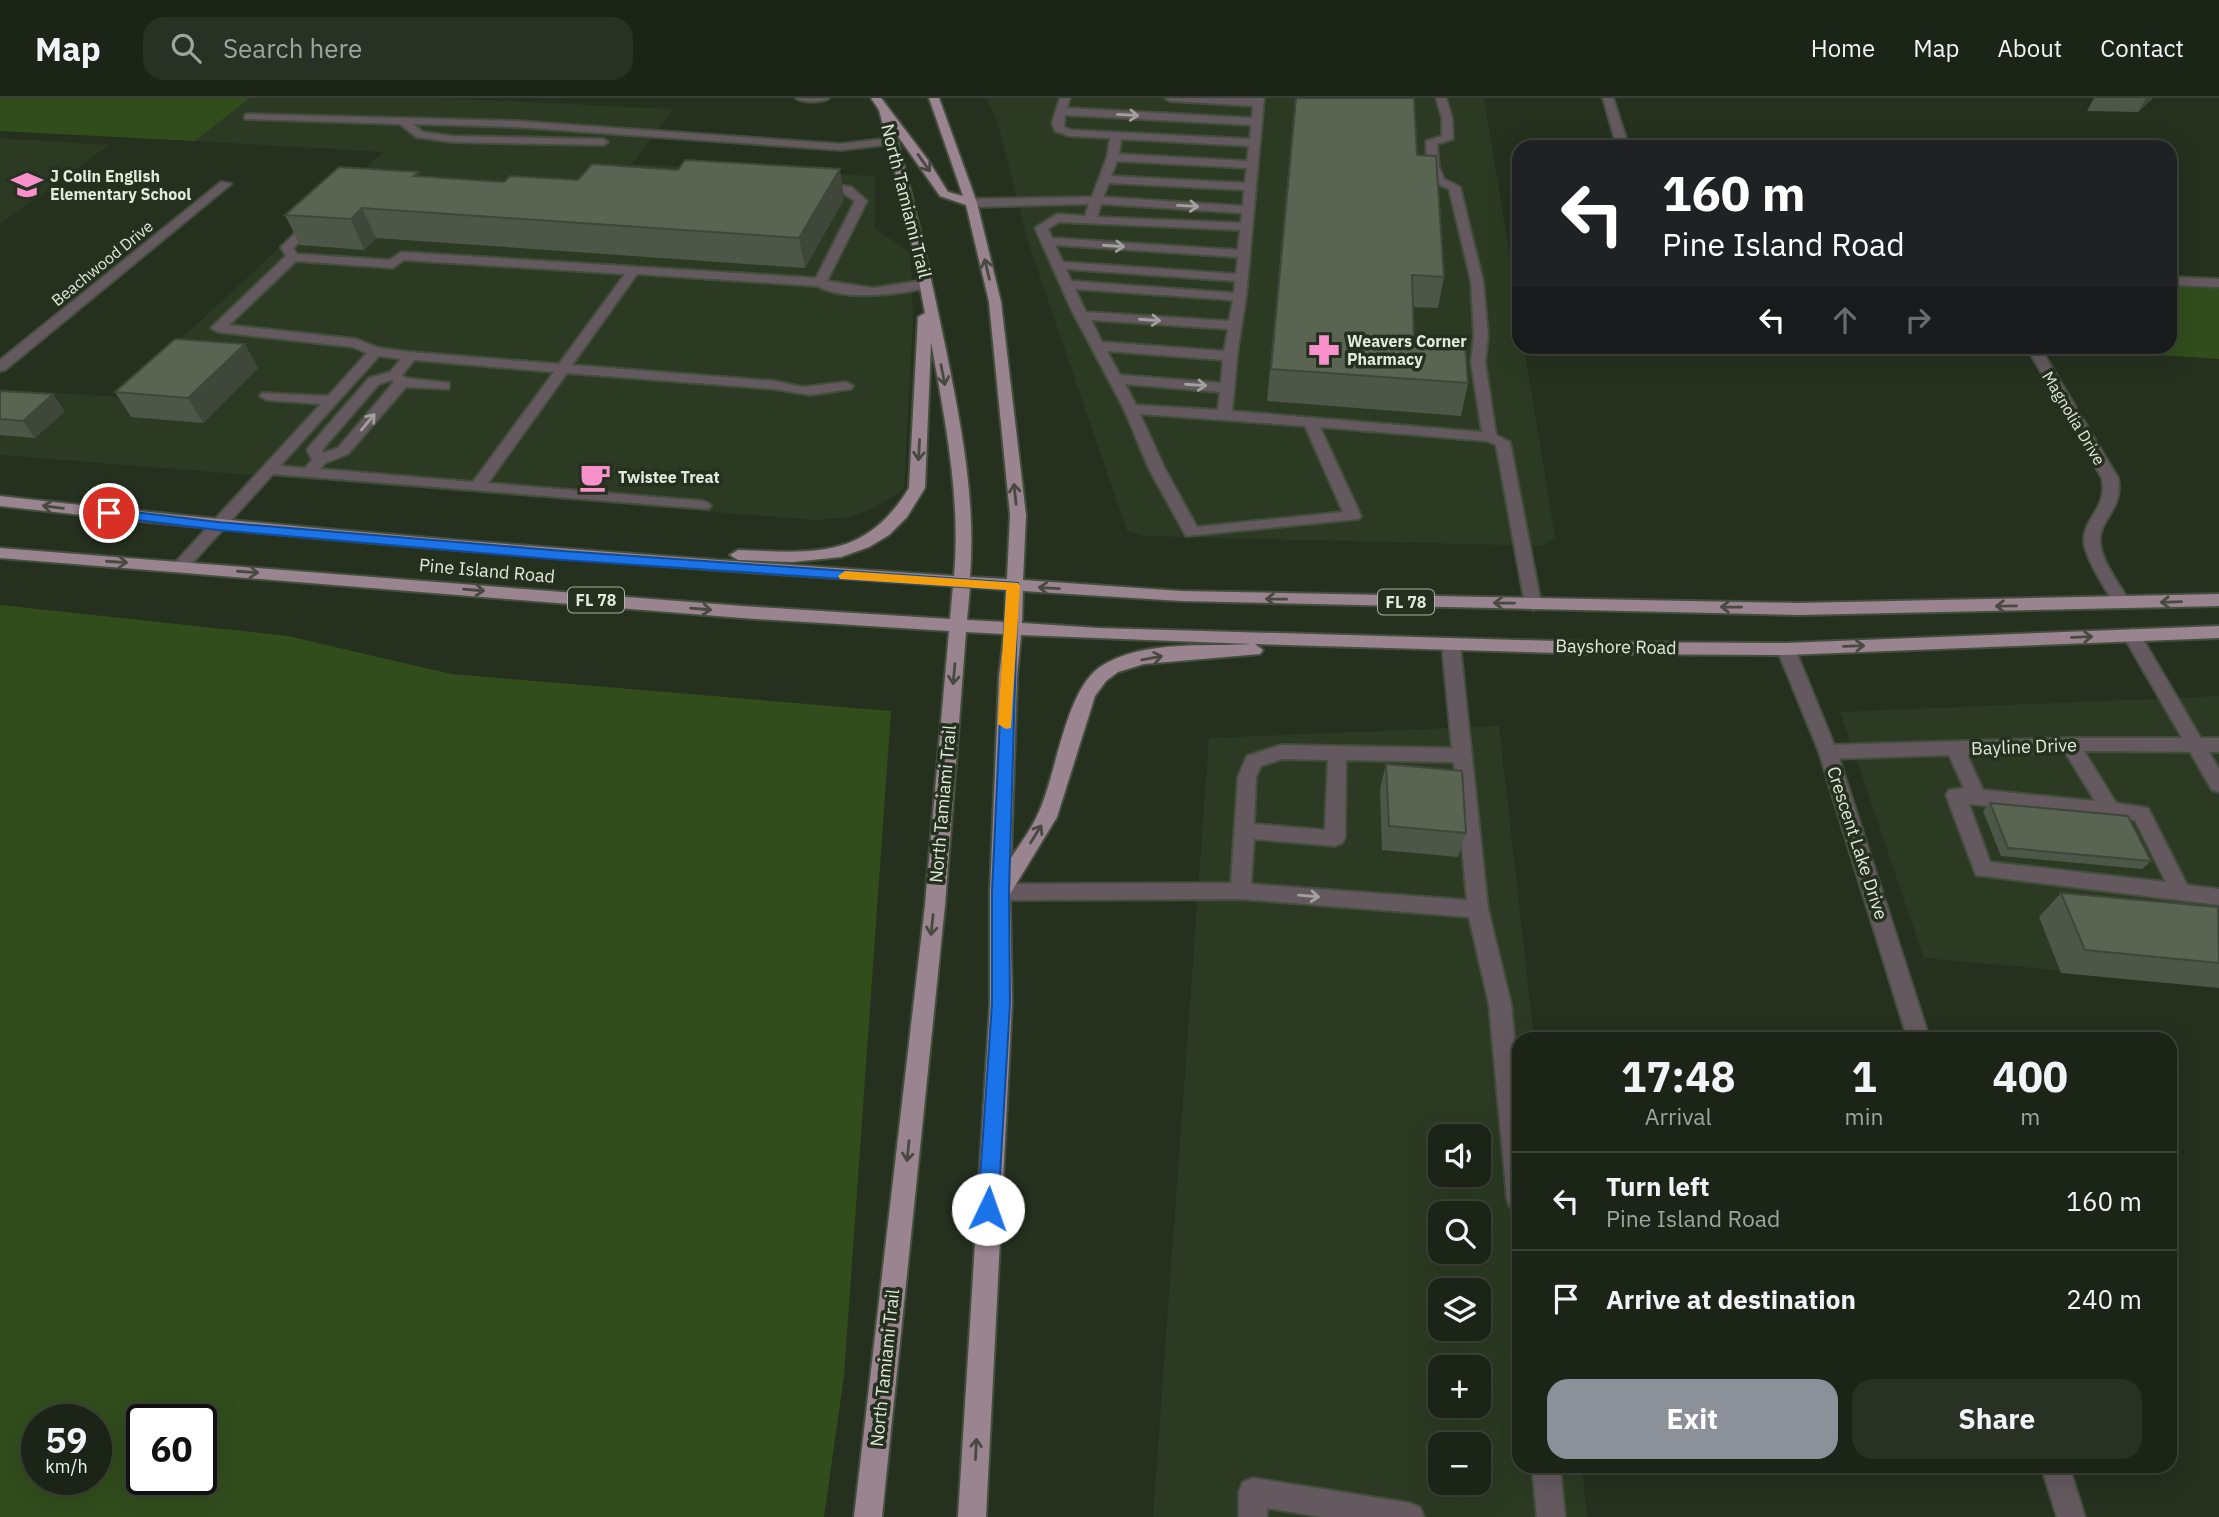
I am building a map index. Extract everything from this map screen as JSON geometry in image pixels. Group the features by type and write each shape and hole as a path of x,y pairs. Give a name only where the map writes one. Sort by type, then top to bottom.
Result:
{"main road":[{"name":"North Tamiami Trail","path":"868,1517 934,905 965,543 963,496 954,428 914,218 884,110 876,98"},
{"path":"934,98 971,203 995,302 1018,515 1008,676 1000,892 1001,1003 972,1517"},
{"path":"884,110 924,162 944,194 971,203"},
{"path":"563,555 693,554 793,558 853,550 886,532 906,511 917,488 926,284"},
{"name":"Pine Island Road","path":"0,500 218,526 563,555 1013,586"},
{"name":"Pine Island Road","path":"0,553 728,611 1013,629"},
{"name":"FL 78","path":"1013,586 1181,596 1799,608 2123,604 2219,600"},
{"name":"Bayshore Road","path":"1013,629 1451,645 1786,649 2219,632"},
{"path":"1000,892 1047,817 1086,696 1095,681 1112,668 1156,656 1377,643"}],"street":[{"path":"801,98 824,98"},
{"path":"1065,98 1057,123 1059,129 1069,133 1255,143"},
{"path":"1170,98 1259,100 1240,297 1230,356 1225,415"},
{"path":"1441,98 1447,118 1448,139 1431,141 1433,167 1439,181 1454,187 1477,281 1481,336 1478,362 1489,437"},
{"path":"1608,98 1621,140"},
{"path":"1059,111 1257,122"},
{"path":"249,117 551,127 841,147 891,141"},
{"path":"403,121 420,135 450,139 597,142 644,135"},
{"path":"536,142 551,127"},
{"path":"1090,220 1113,157 1116,135"},
{"path":"1113,157 1252,165"},
{"path":"1105,178 1249,187"},
{"name":"Beachwood Drive","path":"0,367 225,184"},
{"path":"803,184 843,187 853,191 861,201 820,282"},
{"path":"971,203 1096,200 1247,209"},
{"path":"293,257 287,247 325,212"},
{"path":"1246,228 1056,218 1041,228 1066,284 1131,410 1157,469 1192,532 1353,516 1310,422"},
{"path":"1046,241 1243,254"},
{"path":"846,386 796,392 775,385 410,356 376,352 356,344 218,328 293,257 393,264 401,256 634,270 820,282 827,286 873,292 926,284"},
{"path":"1058,265 1242,278"},
{"path":"477,487 634,270"},
{"path":"2177,281 2219,284"},
{"path":"1066,284 1240,297"},
{"path":"1082,316 1235,325"},
{"path":"1097,346 1230,356"},
{"name":"Magnolia Drive","path":"2037,354 2110,478 2113,493 2092,538 2095,555 2123,604"},
{"path":"308,473 320,460 343,451 399,378 410,356"},
{"path":"320,460 314,450 374,381 399,378 444,386"},
{"path":"1115,379 1228,388"},
{"path":"267,396 331,400"},
{"path":"1131,410 1489,437 1503,442 1533,604"},
{"path":"180,566 268,469 703,506"},
{"path":"2132,635 2219,785"},
{"path":"1451,645 1478,909 1500,1004 1512,1127"},
{"name":"Crescent Lake Drive","path":"1786,649 1828,752 1916,1032"},
{"path":"2070,745 2110,810"},
{"name":"Bayline Drive","path":"1828,752 2070,745 2219,745"},
{"path":"1955,748 1977,797"},
{"path":"1241,891 1247,777 1254,761 1281,752 1461,755"},
{"path":"1244,831 1335,838 1337,753"},
{"path":"2181,892 2141,813 1956,794 1983,869 2219,897"},
{"path":"1000,892 1241,891 1478,909"},
{"path":"1547,1473 1552,1517"},
{"path":"2057,1473 2071,1517"},
{"path":"1253,1517 1253,1492 1410,1517"}],"lane":[{"path":"268,469 376,352"}],"shaded area":[{"path":"250,98 443,98 673,109 632,164 875,176 875,229 909,251 911,259 913,318 904,487 874,508 847,518 813,520 0,455 0,389 118,397 383,152 195,141"},
{"path":"986,98 1484,98 1512,270 1512,354 1525,354 1555,537 1542,546 1143,536 1127,531 1028,242 998,123"},
{"name":"J Colin English Elementary School","path":"0,138 109,145 0,224"},
{"path":"2219,696 2219,985 1924,958 1840,712"},
{"path":"1499,726 1533,1032 1512,1032 1512,1473 1583,1473 1587,1517 1153,1517 1209,738"}],"green space":[{"path":"0,98 250,98 195,141 0,131"},
{"path":"2177,284 2219,287 2219,359 2144,354 2177,354"},
{"path":"0,605 288,636 451,674 891,711 844,1376 824,1517 0,1517"}],"building":[{"path":"1296,98 1414,98 1417,155 1436,156 1444,277 1412,275 1414,342 1465,345 1468,383 1271,369"},
{"path":"685,160 840,169 799,238 362,208 351,219 285,215 339,167 419,172 414,176 504,182 510,176 578,180 592,164 678,170"},
{"path":"175,339 245,344 188,398 115,392"},
{"path":"0,391 53,394 23,421 0,419"},
{"path":"1386,764 1462,771 1466,833 1389,826"},
{"path":"1990,803 2128,816 2151,861 2008,848"},
{"path":"2061,893 2218,907 2219,963 2085,950"}],"slow traffic":[{"path":"845,576 1013,586 1013,629 1006,724"}],"place":[{"name":"J Colin English Elementary School","path":"27,185"},
{"name":"Weavers Corner Pharmacy","path":"1324,350"},
{"name":"Twistee Treat","path":"595,477"}],"route":[{"path":"109,513 218,526 563,555 1013,586 1000,892 1001,1003 988,1209"}]}
